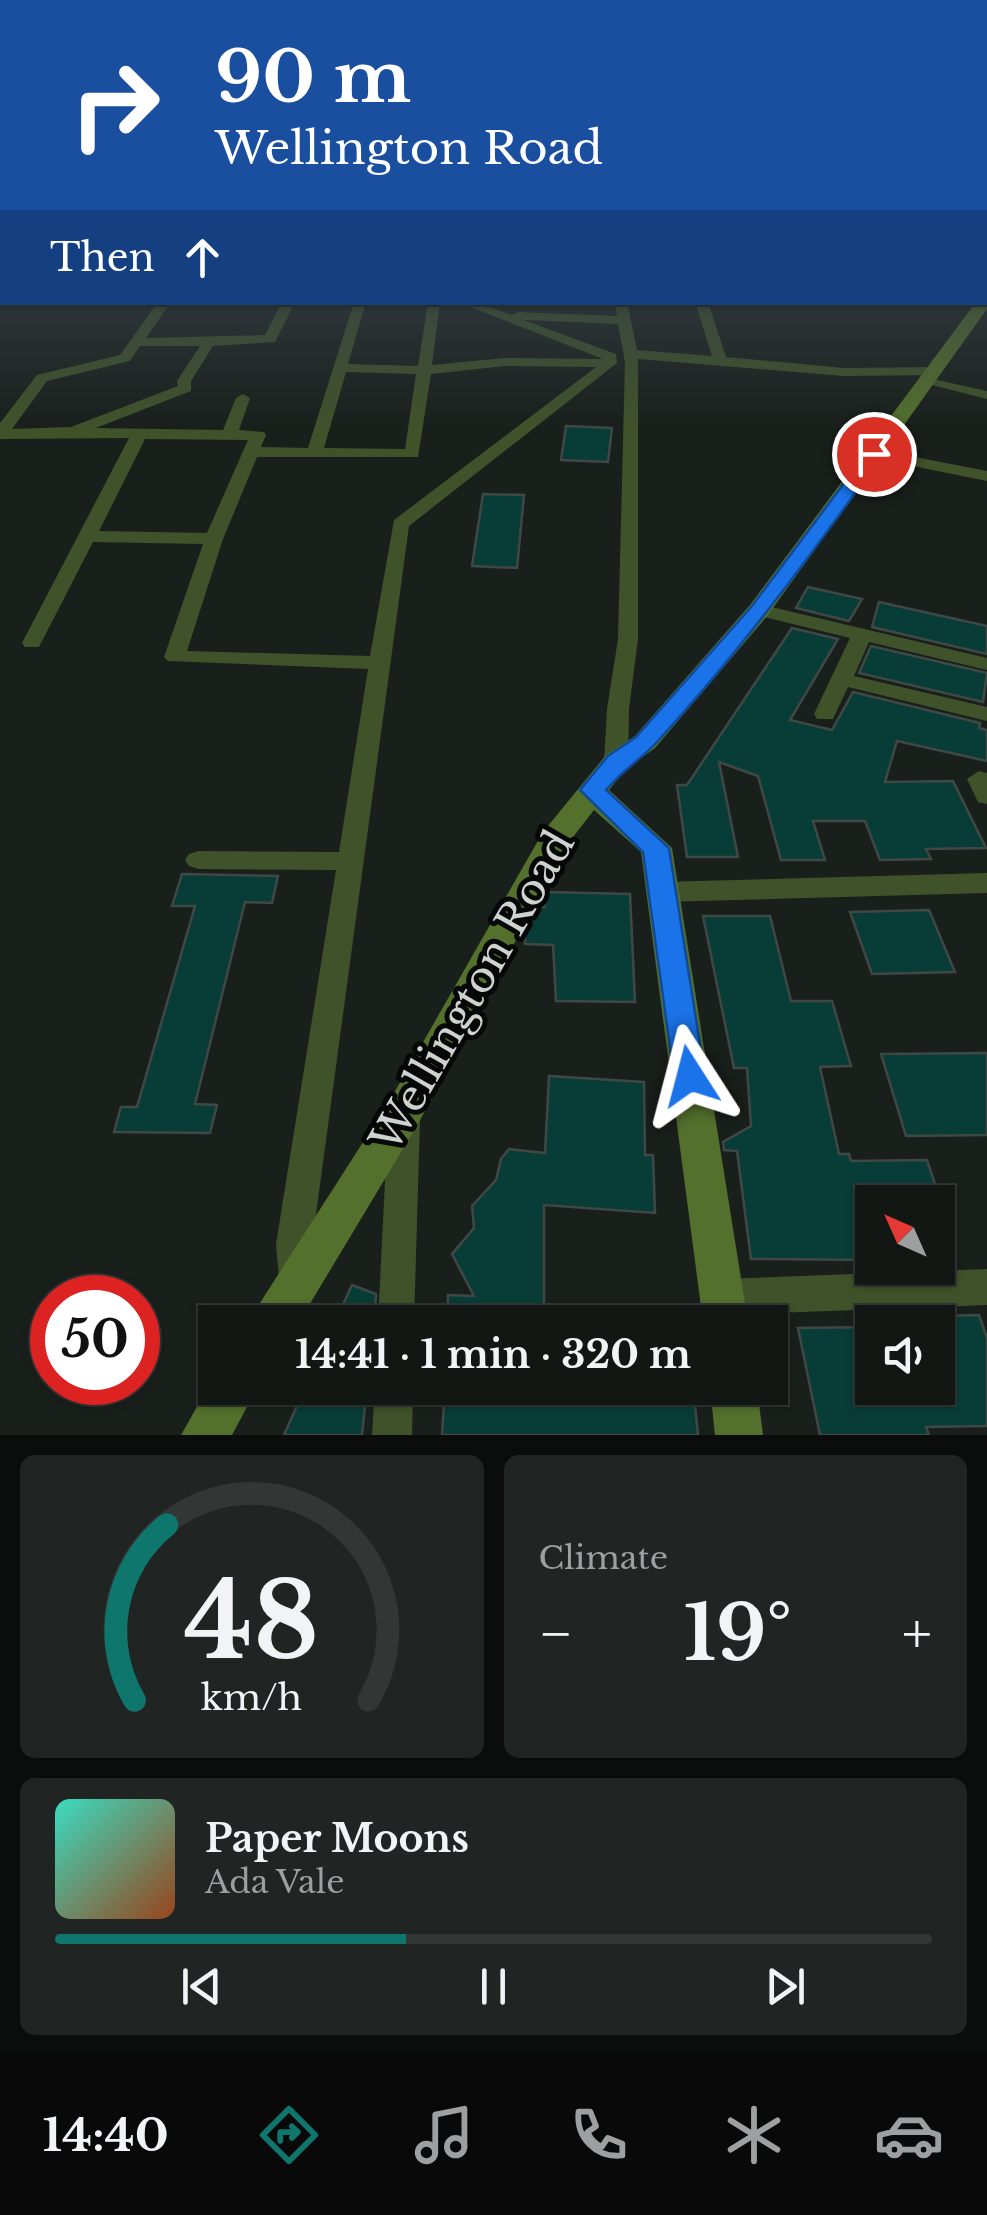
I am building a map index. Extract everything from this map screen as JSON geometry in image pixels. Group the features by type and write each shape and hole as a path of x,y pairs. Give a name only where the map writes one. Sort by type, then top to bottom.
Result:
{"main road":[{"name":"Wellington Road","path":"284,1305 404,1112 554,840 616,762 644,742 766,600 933,376 981,305"},
{"path":"592,790 656,848 723,1305"},
{"path":"205,1435 224,1405"},
{"path":"736,1405 739,1435"}],"street":[{"path":"0,434 42,378 126,358 163,305"},
{"path":"136,342 270,338 286,305"},
{"path":"314,454 359,305"},
{"path":"250,452 412,454 434,305"},
{"path":"472,305 624,360"},
{"path":"702,305 720,360"},
{"path":"563,340 565,310"},
{"path":"499,315 623,311 628,639 618,709 616,762"},
{"path":"73,432 186,388 184,382 209,342"},
{"path":"298,1283 294,1244 400,524 624,360"},
{"path":"340,368 424,370 506,362 720,360 933,376 987,396"},
{"path":"229,435 243,398"},
{"path":"0,434 258,435 214,540 175,657 379,663"},
{"path":"32,644 139,435"},
{"path":"874,454 987,476"},
{"path":"84,536 214,540"},
{"path":"766,600 861,637 987,664"},
{"path":"825,714 861,637"},
{"path":"841,679 987,714"},
{"path":"198,860 350,860"},
{"path":"662,892 987,883"},
{"path":"397,1305 404,1112"},
{"path":"781,1305 987,1287"},
{"path":"392,1435 393,1405"}],"building":[{"path":"566,426 612,428 608,462 561,460"},
{"path":"483,494 524,495 517,568 472,566"},
{"path":"808,587 862,599 849,621 796,608"},
{"path":"879,602 987,626 987,654 872,627"},
{"path":"792,628 838,639 790,720 832,730 853,692 980,723 979,728 987,730 987,761 897,741 885,782 953,781 986,848 926,849 931,859 880,860 865,821 813,821 825,860 781,860 758,776 719,762 738,857 687,857 677,785 687,785"},
{"path":"871,646 987,673 983,702 859,673"},
{"path":"182,874 278,876 272,903 245,902 195,1104 217,1105 210,1133 114,1132 121,1107 137,1107 195,906 172,906"},
{"path":"546,892 630,894 635,1002 556,1001 553,945 525,944 525,931 538,907 545,907"},
{"path":"929,910 955,972 872,974 850,912"},
{"path":"703,916 770,916 791,1001 832,1001 851,1066 820,1067 839,1154 849,1154 851,1161 927,1160 935,1185 855,1185 855,1260 751,1259 737,1151 724,1150 723,1142 751,1126 747,1068 734,1068"},
{"path":"987,1053 987,1135 906,1136 881,1054"},
{"path":"549,1076 644,1082 645,1155 653,1155 655,1213 544,1205 544,1305 448,1305 448,1295 474,1296 452,1254 474,1228 472,1206 496,1180 501,1159 509,1149 545,1153"},
{"path":"352,1285 376,1294 375,1305 343,1305"},
{"path":"979,1315 987,1338 987,1426 926,1427 929,1435 820,1435 798,1328 855,1327 855,1405 955,1405 955,1316"},
{"path":"297,1405 365,1405 362,1435 284,1435"},
{"path":"444,1405 695,1405 698,1435 442,1435"}],"route":[{"path":"690,1076 656,848 592,790 616,762 644,742 759,610 874,454"}]}
